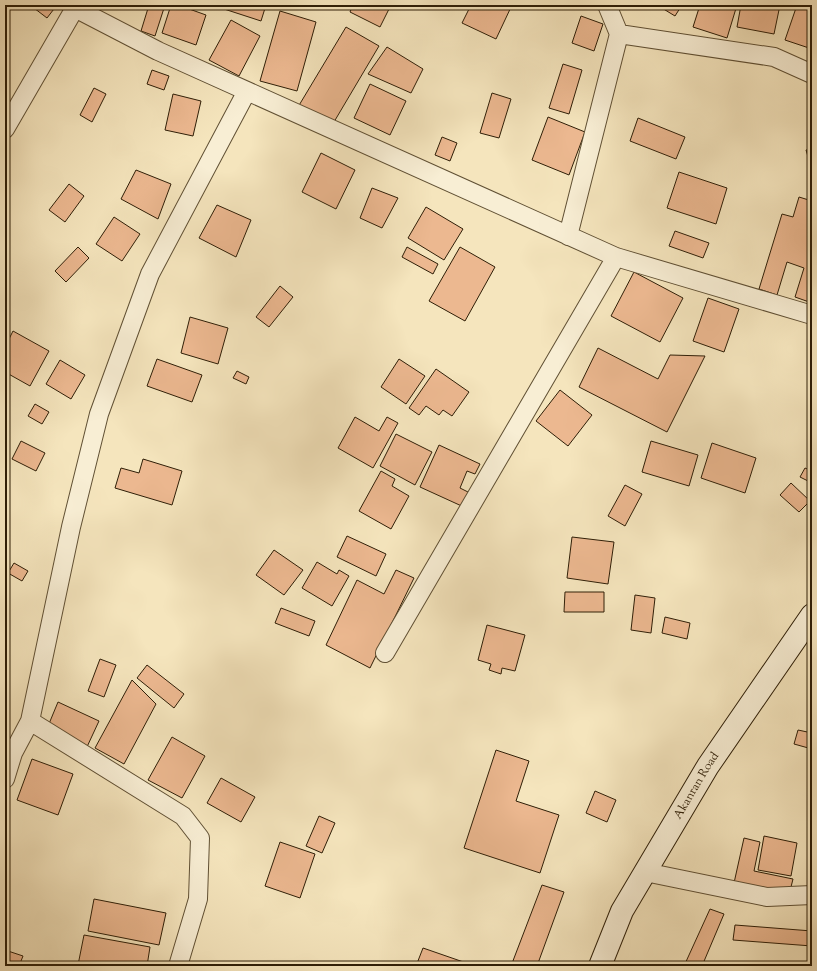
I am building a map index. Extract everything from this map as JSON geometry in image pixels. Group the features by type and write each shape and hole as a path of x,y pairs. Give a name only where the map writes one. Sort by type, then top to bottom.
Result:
{"main road":[{"name":"Akanran Road","path":"600,966 622,911 708,766 812,615"}],"street":[{"path":"568,236 619,34 607,5"},
{"path":"5,130 75,6 158,51 616,258 812,315"},
{"path":"619,34 774,57 812,74"},
{"path":"5,779 13,753 30,721 71,527 99,414 150,274 247,91"},
{"path":"385,653 616,258"},
{"path":"30,721 183,816 200,838 198,899 178,966"},
{"path":"645,872 767,897 812,895"}],"building":[{"path":"30,5 57,5 47,18"},
{"path":"149,5 165,5 155,36 141,31"},
{"path":"171,5 178,5 206,15 196,45 162,33"},
{"path":"222,5 266,5 261,21 221,8"},
{"path":"353,5 391,5 380,27 350,12"},
{"path":"471,5 512,5 496,39 462,23"},
{"path":"657,5 682,5 675,16"},
{"path":"700,5 737,5 727,38 693,27"},
{"path":"741,5 780,5 774,34 737,27"},
{"path":"797,5 812,5 812,49 785,40"},
{"path":"280,11 316,22 297,91 260,81"},
{"path":"581,16 603,24 594,51 572,43"},
{"path":"231,20 260,36 239,76 209,60"},
{"path":"346,27 379,46 331,127 298,107"},
{"path":"387,47 423,69 411,93 368,74"},
{"path":"563,64 582,70 569,114 549,108"},
{"path":"152,70 169,76 164,90 147,84"},
{"path":"370,84 406,101 390,135 354,118"},
{"path":"94,88 106,94 92,122 80,115"},
{"path":"492,93 511,99 499,138 480,133"},
{"path":"173,94 201,101 193,136 165,130"},
{"path":"548,117 585,132 569,175 532,160"},
{"path":"638,118 685,137 676,159 630,141"},
{"path":"442,137 457,143 450,161 435,155"},
{"path":"812,149 812,170 806,150"},
{"path":"321,153 355,170 336,209 302,192"},
{"path":"136,170 171,184 158,219 121,199"},
{"path":"679,172 727,188 716,224 667,208"},
{"path":"69,184 84,196 65,222 49,210"},
{"path":"372,188 398,198 382,228 360,218"},
{"path":"799,197 812,201 812,303 795,297 804,268 787,262 777,295 759,289 782,214 793,217"},
{"path":"217,205 251,220 236,257 199,238"},
{"path":"426,207 463,229 444,260 408,238"},
{"path":"114,217 140,234 122,261 96,244"},
{"path":"675,231 709,243 703,258 669,246"},
{"path":"78,247 89,258 66,282 55,271"},
{"path":"407,247 438,264 433,274 402,257"},
{"path":"460,247 495,267 465,321 429,301"},
{"path":"634,272 683,298 660,342 611,316"},
{"path":"280,286 293,297 269,327 256,317"},
{"path":"708,298 739,309 724,352 693,341"},
{"path":"190,317 228,328 218,364 181,353"},
{"path":"13,331 49,351 30,386 5,372 5,347"},
{"path":"598,348 658,379 670,355 705,356 667,432 579,387"},
{"path":"157,359 202,375 192,402 147,386"},
{"path":"399,359 425,376 406,404 381,387"},
{"path":"60,360 85,375 71,399 46,384"},
{"path":"436,369 469,392 452,416 443,410 439,415 426,406 419,415 409,408"},
{"path":"237,371 249,377 246,384 233,378"},
{"path":"560,390 592,415 568,446 536,421"},
{"path":"35,404 49,412 42,424 28,416"},
{"path":"355,417 379,431 387,417 398,423 373,468 338,448"},
{"path":"396,434 432,452 415,485 380,466"},
{"path":"21,441 45,453 36,471 12,459"},
{"path":"651,441 698,455 689,486 642,472"},
{"path":"712,443 756,458 745,493 701,478"},
{"path":"439,445 480,464 475,474 467,471 460,488 472,494 466,508 420,487"},
{"path":"143,459 182,471 172,505 115,488 121,468 139,473"},
{"path":"805,468 812,471 812,483 800,477"},
{"path":"381,471 395,479 392,486 409,496 391,529 359,511"},
{"path":"791,483 810,501 799,512 780,495"},
{"path":"625,485 642,494 625,526 608,516"},
{"path":"347,536 386,554 376,576 337,557"},
{"path":"572,537 614,542 608,584 567,578"},
{"path":"274,550 303,570 284,595 256,575"},
{"path":"317,562 337,574 339,570 349,576 332,606 302,588"},
{"path":"14,563 28,571 22,581 8,573"},
{"path":"396,570 414,578 370,668 326,645 357,580 384,594"},
{"path":"565,592 604,592 604,612 564,612"},
{"path":"635,595 655,598 651,633 631,630"},
{"path":"281,608 315,621 309,636 275,623"},
{"path":"665,617 690,623 687,639 662,633"},
{"path":"487,625 525,635 515,671 502,668 501,674 489,670 491,664 478,660"},
{"path":"100,659 116,665 104,697 88,691"},
{"path":"147,665 184,694 174,708 137,678"},
{"path":"132,680 156,704 124,764 95,748"},
{"path":"58,702 99,721 86,749 46,731"},
{"path":"798,730 812,733 812,749 794,744"},
{"path":"172,737 205,756 182,798 148,780"},
{"path":"496,750 529,761 516,801 559,815 540,873 464,848"},
{"path":"32,759 73,774 58,815 17,800"},
{"path":"221,778 255,797 241,822 207,803"},
{"path":"595,791 616,800 607,822 586,813"},
{"path":"319,816 335,823 322,853 306,846"},
{"path":"764,836 797,843 791,876 758,870"},
{"path":"744,838 760,842 754,871 793,879 789,895 734,883"},
{"path":"280,842 315,854 300,898 265,886"},
{"path":"542,885 564,892 537,966 511,966"},
{"path":"94,899 166,913 159,945 88,931"},
{"path":"710,909 724,914 702,966 684,966"},
{"path":"735,925 812,931 812,946 733,940"},
{"path":"84,935 150,947 147,966 78,965"},
{"path":"423,948 475,966 416,966"},
{"path":"5,950 23,956 19,966 5,966"}]}
